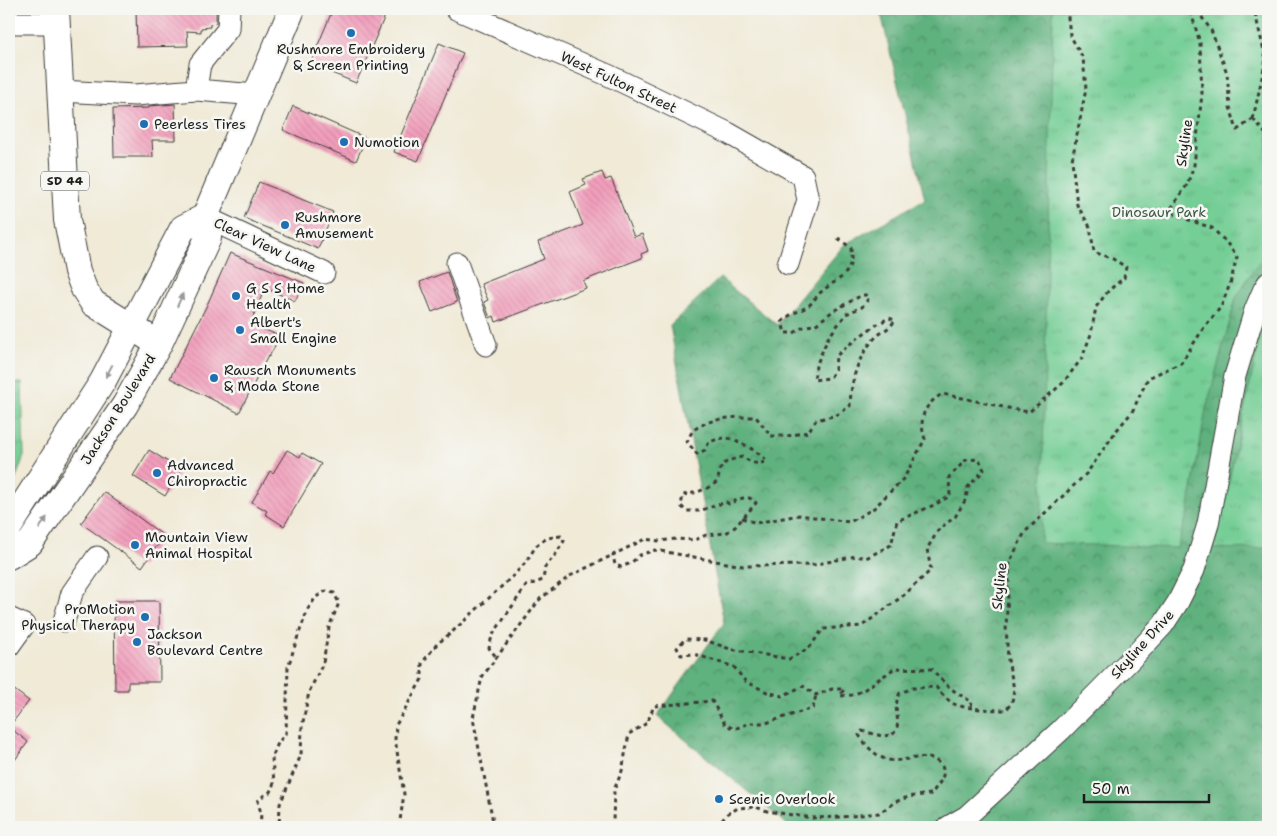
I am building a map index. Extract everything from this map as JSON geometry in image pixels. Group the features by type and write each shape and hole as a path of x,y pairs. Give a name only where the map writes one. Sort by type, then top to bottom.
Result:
{"main road":[{"name":"Jackson Boulevard","path":"9,556 30,543 125,405 160,344 208,238 205,217 292,9"},
{"name":"SD 44","path":"56,16 67,220 77,270 84,289 93,303 160,344"},
{"name":"Jackson Boulevard","path":"9,526 103,381 184,228 205,217"}],"street":[{"path":"196,90 200,64 228,29 230,9"},
{"name":"West Fulton Street","path":"456,9 610,76 728,133 803,176 808,200 788,264"},
{"path":"9,23 56,16"},
{"path":"60,91 135,95 196,90 256,95"},
{"name":"Clear View Lane","path":"205,217 324,273"},
{"path":"457,263 486,345"},
{"name":"Skyline Drive","path":"948,827 967,816 1061,730 1163,625 1178,602 1194,570 1208,524 1235,376 1255,310 1268,283"},
{"path":"64,621 72,593 97,557"},
{"path":"9,618 24,624 9,646"}],"path":[{"path":"742,518 756,523 799,515 850,522 874,508 904,478 925,439 921,425 929,402 942,394 1029,412 1063,383 1082,358 1092,334 1096,307 1109,290 1124,278 1126,267 1113,259 1094,252 1090,227 1077,205 1072,160 1086,90 1083,58 1070,35 1067,9"},
{"name":"Skyline","path":"717,827 727,814 738,808 756,808 812,818 842,817 879,813 895,802 908,797 931,794 941,782 944,773 942,765 936,760 927,758 885,759 868,748 859,735 862,731 882,736 892,735 897,730 898,722 895,714 896,700 900,693 914,688 936,687 942,695 955,704 989,710 1006,710 1012,702 1014,689 1008,660 1006,626 1010,561 1025,532 1087,473 1132,412 1148,378 1181,363 1205,326 1221,307 1230,284 1237,257 1212,228 1175,215 1172,207 1187,185 1194,165 1202,94 1200,43 1190,9"},
{"path":"1200,9 1200,16 1211,30 1227,72 1230,107 1237,130 1253,119 1266,59 1254,9"},
{"path":"1253,119 1268,135"},
{"path":"494,827 473,718 482,677 540,599 570,576 645,540 659,542 676,539 695,540 706,535 726,533 736,527 756,503 752,498 745,497 729,504 726,502 699,511 686,511 681,506 683,495 694,494 710,488 718,481 720,471 726,461 742,457 756,464 767,461 764,456 754,452 740,442 725,438 708,442 705,450 697,454 687,442 694,430 711,422 734,416 756,417 771,436 787,436 808,432 816,420 837,416 850,406 851,387 864,351 877,336 891,327 895,320 889,318 873,326 852,341 836,356 835,369 830,378 814,380 816,366 828,338 846,314 862,307 869,298 866,295 862,295 832,311 815,325 805,326 794,333 785,333 782,322 790,314 808,306 821,293 845,275 852,262 852,248 838,238"},
{"path":"613,555 615,565 621,567 631,563 640,555 655,550 674,555 743,566 813,566 856,556 866,558 891,546 897,521 950,496 949,477 966,460 979,459 984,470 968,487 966,498 954,517 939,528 927,549 931,570 904,595 862,626 823,629 809,648 789,659 730,650 705,640 685,639 677,648 681,655 694,654 734,668 745,681 767,692 782,696 803,686 816,695"},
{"path":"399,827 404,794 395,739 396,725 422,679 422,664 437,644 514,575 526,562 536,546 547,538 561,536 564,541 545,567 543,580 526,586 492,636 490,648 497,658"},
{"path":"260,827 261,814 258,802 270,792 274,783 272,758 278,743 286,733 288,667 308,609 316,597 326,591 334,593 339,603 329,627 323,663 310,692 302,727 301,755 280,804 279,827"},
{"path":"816,695 832,688 844,690 840,696 852,695 862,691 895,668 932,669 945,685 972,702 970,707"},
{"path":"615,827 613,822 614,790 622,771 629,734 647,723 654,706 712,701 725,724 734,729 750,723 766,722 813,708 816,695"}],"green space":[{"path":"880,9 1268,9 1268,827 790,827 657,716 724,623 670,325 720,278 777,325 844,245 925,199"},
{"name":"Dinosaur Park","path":"1053,9 1268,9 1268,253 1254,268 1236,298 1206,409 1188,512 1177,548 1041,543"},
{"path":"1268,313 1268,548 1214,549 1261,332"},
{"path":"9,383 22,383 24,456 9,496"}],"building":[{"path":"136,9 216,9 216,23 210,24 210,27 201,28 201,32 187,31 188,46 137,47"},
{"path":"333,9 388,9 356,83 310,64"},
{"path":"439,43 463,53 418,161 394,152"},
{"name":"Peerless Tires","path":"175,104 176,140 152,140 153,157 114,157 113,109 149,108 149,106"},
{"path":"293,106 366,138 356,161 283,130"},
{"path":"602,172 605,180 611,178 634,237 642,234 648,251 641,254 642,258 583,281 586,288 496,322 494,316 490,318 484,302 488,300 481,284 544,259 538,242 583,225 570,192 586,185 583,179"},
{"path":"259,182 333,212 318,249 244,218"},
{"path":"230,253 304,283 295,301 265,288 250,324 280,336 239,413 170,378 207,305"},
{"path":"447,272 457,302 432,312 420,282"},
{"name":"Advanced Chiropractic","path":"149,450 181,470 165,496 133,476"},
{"path":"287,450 300,457 302,453 321,464 284,526 265,514 267,511 252,502 270,471 273,473"},
{"name":"Mountain View Animal Hospital","path":"104,492 164,536 142,567 81,523"},
{"name":"Jackson Boulevard Centre","path":"114,601 159,601 160,682 128,682 128,690 115,690"},
{"path":"9,686 29,701 9,727"},
{"path":"9,727 28,742 9,768"}],"place":[{"name":"Rushmore Embroidery & Screen Printing","path":"351,33"},
{"name":"Peerless Tires","path":"144,124"},
{"name":"Numotion","path":"344,142"},
{"name":"Rushmore Amusement","path":"285,225"},
{"name":"G S S Home Health","path":"236,296"},
{"name":"Albert's Small Engine","path":"240,330"},
{"name":"Rausch Monuments & Moda Stone","path":"214,378"},
{"name":"Advanced Chiropractic","path":"157,473"},
{"name":"Mountain View Animal Hospital","path":"135,545"},
{"name":"ProMotion Physical Therapy","path":"145,617"},
{"name":"Jackson Boulevard Centre","path":"137,642"},
{"name":"Scenic Overlook","path":"719,799"}]}
